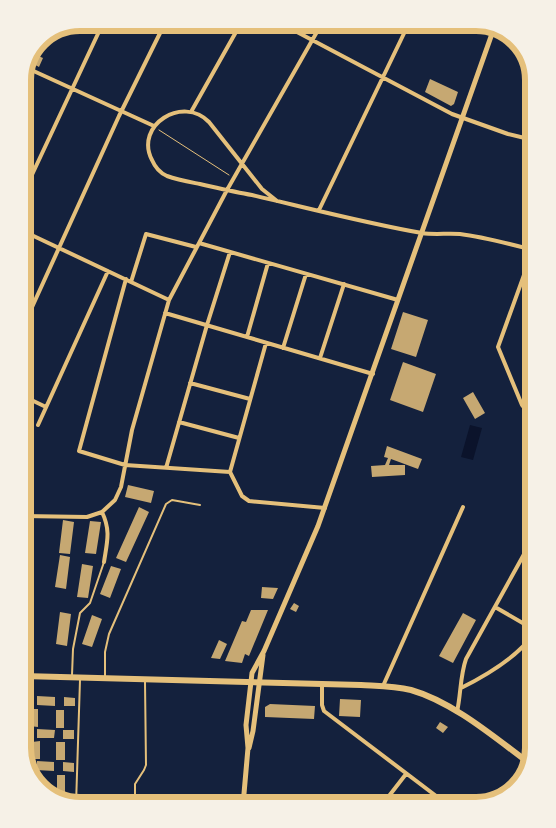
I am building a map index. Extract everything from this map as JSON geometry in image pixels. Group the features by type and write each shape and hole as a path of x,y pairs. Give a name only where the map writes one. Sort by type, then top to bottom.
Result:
{"main road":[{"path":"31,676 402,688 424,694 457,712 523,759"}],"street":[{"path":"31,176 99,31"},
{"path":"31,309 161,31"},
{"path":"191,112 236,31"},
{"path":"295,31 444,110 508,134 525,138"},
{"path":"31,516 79,517 102,512 112,504 118,495 132,430 169,300 227,190 317,31"},
{"path":"319,210 405,31"},
{"path":"244,797 248,748 246,726 249,682 253,668 264,652 325,508 492,34"},
{"path":"32,70 154,126"},
{"path":"277,201 262,189 205,118 191,112 173,113 162,118 154,126 149,138 148,148 153,162 160,171 177,179 422,233 468,235 525,248"},
{"path":"131,282 146,234 230,252 398,300"},
{"path":"31,235 169,300"},
{"path":"166,468 206,325 230,252"},
{"path":"247,337 268,263"},
{"path":"38,425 108,271"},
{"path":"525,272 498,347 522,406 525,409"},
{"path":"283,348 306,274"},
{"path":"126,279 79,451 125,465 230,472"},
{"path":"320,358 344,284"},
{"path":"165,313 373,374"},
{"path":"266,342 230,472 242,496 249,501 325,508"},
{"path":"190,383 250,399"},
{"path":"31,400 46,407"},
{"path":"179,422 239,438"},
{"path":"383,686 463,507"},
{"path":"102,512 107,522 109,534 104,562"},
{"path":"457,712 466,660 525,554"},
{"path":"495,607 525,624"},
{"path":"461,688 510,658 525,645"},
{"path":"248,748 253,731 264,652"},
{"path":"322,684 322,705 324,711 436,797"},
{"path":"389,797 406,774"}],"lane":[{"path":"105,678 105,652 109,634 166,504 172,500 200,504"},
{"path":"72,677 80,612 90,603 104,562"},
{"path":"76,797 80,678"},
{"path":"135,797 135,784 146,765 144,680"}],"path":[{"path":"154,126 234,178"}],"water":[{"path":"470,425 482,428 473,460 461,457"}],"building":[{"path":"38,56 43,58 39,67 34,64"},
{"path":"430,79 458,92 454,104 451,106 425,92"},
{"path":"403,312 428,320 416,357 391,349"},
{"path":"403,362 436,374 423,412 390,400"},
{"path":"473,392 485,413 475,419 463,398"},
{"path":"387,446 422,459 418,469 391,459 389,465 405,465 405,475 372,477 371,466 385,465 388,458 384,457"},
{"path":"128,485 154,491 151,503 125,497"},
{"path":"139,507 149,512 126,562 116,558"},
{"path":"63,520 74,522 70,554 59,553"},
{"path":"90,521 101,522 96,554 85,553"},
{"path":"60,555 70,557 66,589 55,587"},
{"path":"82,564 93,566 88,598 77,597"},
{"path":"111,566 121,569 110,598 100,594"},
{"path":"262,587 278,588 273,599 261,598"},
{"path":"294,603 299,606 296,612 290,609"},
{"path":"251,610 268,610 249,656 245,654 242,663 225,661 242,621 246,622"},
{"path":"60,612 71,614 67,646 56,644"},
{"path":"463,613 476,620 453,663 439,656"},
{"path":"92,615 102,619 92,647 82,644"},
{"path":"219,640 227,644 220,659 211,658"},
{"path":"37,696 55,697 55,706 37,705"},
{"path":"64,697 75,698 75,706 64,706"},
{"path":"340,699 361,700 360,717 339,716"},
{"path":"270,704 315,706 314,719 265,717 265,707"},
{"path":"31,709 38,709 38,727 31,726"},
{"path":"56,710 64,710 64,728 56,728"},
{"path":"440,722 448,727 443,733 436,728"},
{"path":"37,729 55,730 54,738 37,738"},
{"path":"63,730 74,730 74,739 63,739"},
{"path":"40,741 40,759 33,759 32,742"},
{"path":"56,742 65,742 65,760 56,760"},
{"path":"37,761 54,762 54,771 37,770"},
{"path":"63,762 74,763 74,772 63,771"},
{"path":"57,775 65,775 65,793 57,791"}]}
